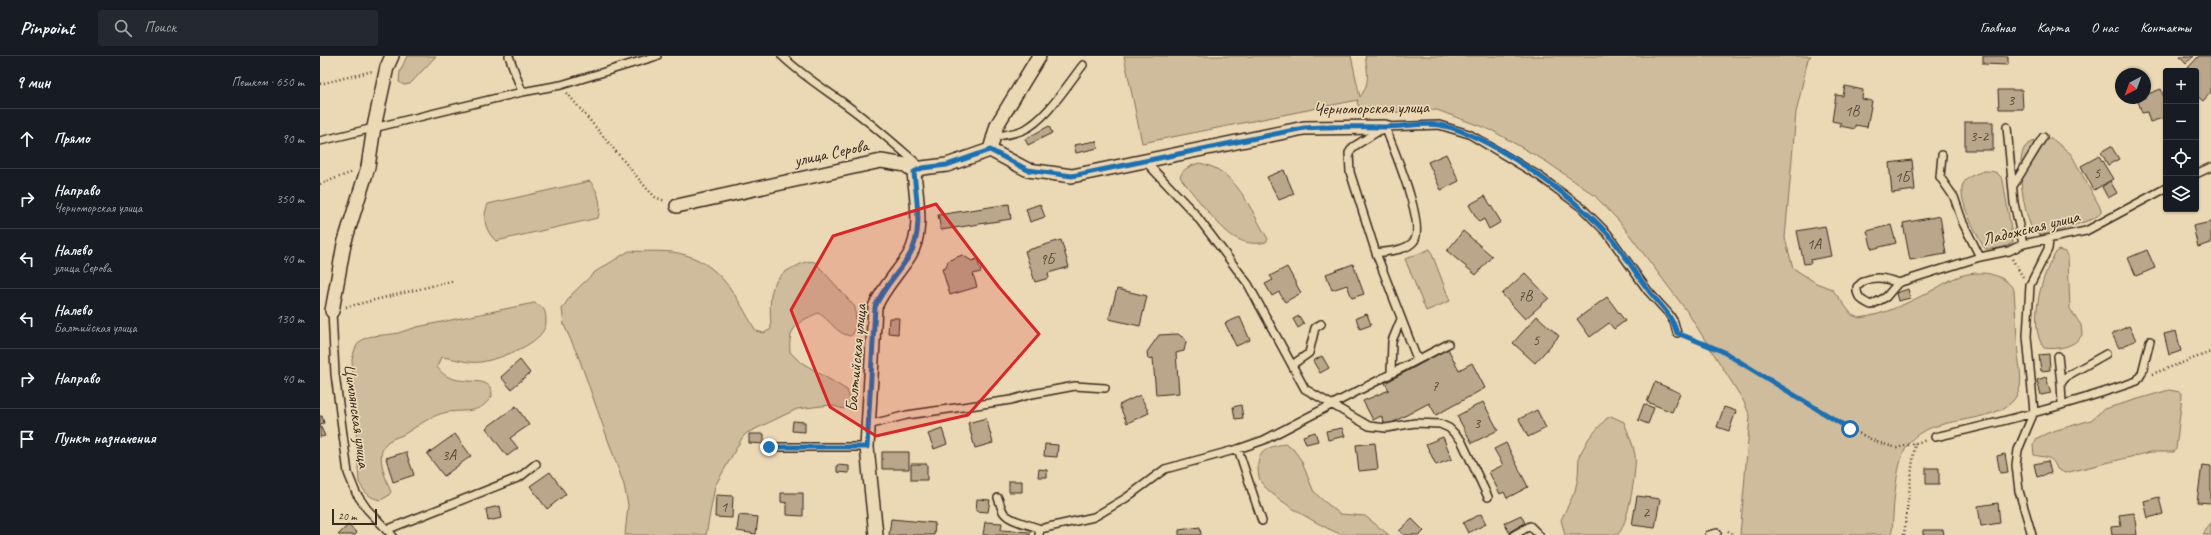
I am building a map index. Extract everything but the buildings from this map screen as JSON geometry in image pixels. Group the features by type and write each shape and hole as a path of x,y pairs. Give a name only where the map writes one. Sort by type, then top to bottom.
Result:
{"street":[{"path":"918,170 947,165 990,150 996,125 1039,56"},
{"path":"332,311 344,244 368,167 374,127 389,62"},
{"name":"Черноморская улица","path":"990,150 1028,170 1072,176 1146,162 1304,128 1385,127"},
{"name":"улица Серова","path":"677,206 881,161 906,165 918,170"},
{"name":"Балтийская улица","path":"876,535 867,447 875,307 886,287 910,255 918,228 918,170"}],"lane":[{"path":"509,56 522,92"},
{"path":"320,141 522,92 561,85 657,56"},
{"path":"782,56 821,89 852,109 888,138 918,170"},
{"path":"992,137 1023,130 1031,125 1045,113 1083,65"},
{"name":"Черноморская улица","path":"1385,127 1439,125 1469,134 1539,176 1581,207 1607,233 1648,291 1669,314 1674,322 1677,333"},
{"path":"1376,253 1403,248 1413,242 1417,234 1416,217 1408,190 1385,127 1353,147 1348,161 1350,172 1376,253 1417,359"},
{"path":"2007,127 2012,186 2023,244"},
{"path":"2012,186 2043,137"},
{"path":"1942,155 1940,176 1954,197 1963,223 1980,257"},
{"path":"1146,162 1194,214 1248,284 1305,389 1318,398 1333,404 1341,411 1376,428 1414,424 1440,424 1449,428 1461,440 1488,497"},
{"path":"2199,173 2211,167"},
{"name":"Ладожская улица","path":"1898,283 1888,279 1867,279 1857,287 1857,294 1859,299 1871,305 1886,297 1898,283 1980,257 2009,251 2023,244 2049,240 2086,231 2163,190"},
{"path":"2032,535 2019,491 2016,466 2018,450 2034,412 2027,336 2030,285 2048,249 2049,240"},
{"name":"Цимлянская улица","path":"332,311 335,374 348,473 356,493 389,533"},
{"path":"1391,373 1392,341 1401,319"},
{"path":"1292,365 1309,353 1315,328 1321,324"},
{"path":"1935,437 2082,400 2137,381 2142,373 2150,341"},
{"path":"998,498 1004,514 1039,532 1094,517 1126,498 1165,469 1238,449 1292,426 1448,344"},
{"path":"2061,383 2067,376 2106,354"},
{"path":"2058,356 2062,404"},
{"path":"868,425 907,415 1011,400 1032,394 1075,386 1105,388"},
{"path":"769,447 867,447"},
{"path":"1238,449 1262,521"},
{"path":"389,533 520,477 536,464"},
{"path":"1514,535 1530,526 1539,535"},
{"path":"1709,535 1717,533"}],"path":[{"path":"320,84 389,62"},
{"path":"561,85 648,190 655,197 677,206"},
{"path":"320,184 368,167"},
{"path":"2009,251 2014,264 2030,285"},
{"path":"332,311 452,281"},
{"path":"1677,333 1722,351 1850,429 1877,442 1897,448 1935,437"},
{"path":"2137,381 2211,352"},
{"path":"1904,535 1915,443"}],"highlighted area":[{"path":"936,204 998,286 1039,334 968,415 876,436 830,407 791,310 833,236"}],"shaded area":[{"path":"407,56 436,56 410,84 404,85 399,82 400,72"},
{"path":"1124,56 1351,56 1360,97 1367,83 1365,56 1811,56 1808,59 1796,113 1785,238 1793,268 1816,283 1832,289 1852,315 1859,318 1878,314 1897,307 1949,281 1967,274 1983,273 2004,279 2014,290 2018,354 2021,375 2020,387 2013,401 2001,410 1932,427 1917,435 1907,446 1903,454 1897,476 1892,535 1740,535 1750,416 1743,400 1686,310 1619,221 1594,195 1547,162 1493,131 1437,110 1384,113 1368,112 1361,109 1357,103 1358,100 1142,143"},
{"path":"2051,138 2071,154 2101,209 2101,213 2093,219 2043,236 2034,232 2030,225 2022,190 2021,164 2022,154 2025,147 2034,141"},
{"path":"1199,163 1212,167 1223,173 1233,182 1241,192 1268,239 1266,242 1250,243 1234,237 1221,226 1206,209 1180,177 1185,169"},
{"path":"1984,171 1995,172 2003,180 2013,242 2000,248 1986,249 1983,246 1968,215 1963,198 1962,190 1965,181"},
{"path":"590,181 596,190 600,203 598,218 496,241 487,229 485,214 488,204"},
{"path":"1430,249 1450,301 1426,311 1405,259"},
{"path":"2058,250 2066,252 2068,256 2070,309 2081,325 2082,335 2075,342 2065,347 2044,348 2039,338 2037,326 2039,298 2047,271"},
{"path":"629,251 678,253 706,264 726,283 756,331 764,333 771,329 770,308 772,291 775,283 787,271 806,262 815,262 855,307 856,324 853,334 850,336 840,332 818,313 799,323 795,327 792,331 790,344 790,352 799,361 847,390 851,403 844,409 830,405 797,409 747,433 742,438 715,486 706,535 625,535 628,505 624,485 579,358 564,325 562,309 571,295 595,272"},
{"path":"534,303 542,307 545,311 546,320 545,328 531,343 510,353 481,362 471,362 441,357 437,367 444,375 453,379 486,384 491,388 492,396 486,403 475,410 440,414 389,441 384,446 381,458 384,473 391,492 388,496 381,500 373,498 368,494 359,482 352,360 354,350 358,344 368,337 398,333 417,327"},
{"path":"2169,390 2180,392 2182,396 2176,449 2174,452 2151,452 2065,473 2057,469 2051,459 2034,455 2033,445 2037,438 2050,432 2091,420 2104,409"},
{"path":"1611,416 1624,422 1632,442 1635,455 1635,472 1625,521 1617,535 1565,535 1561,520 1575,491 1578,477 1579,456 1589,438 1606,419"},
{"path":"1285,444 1293,449 1301,460 1313,490 1320,498 1340,514 1365,516 1389,535 1340,534 1321,525 1286,504 1267,489 1259,478 1259,459 1267,449"},
{"path":"2211,522 2211,535 2204,535 2204,530"}],"route":[{"path":"769,447 867,447 875,307 886,287 910,255 918,228 914,172 922,168 947,165 990,150 1028,170 1041,174 1072,176 1146,162 1304,128 1343,126 1385,127 1439,125 1469,134 1488,144 1539,176 1581,207 1607,233 1629,262 1648,291 1669,314 1674,322 1677,333 1722,351 1850,429"}]}
